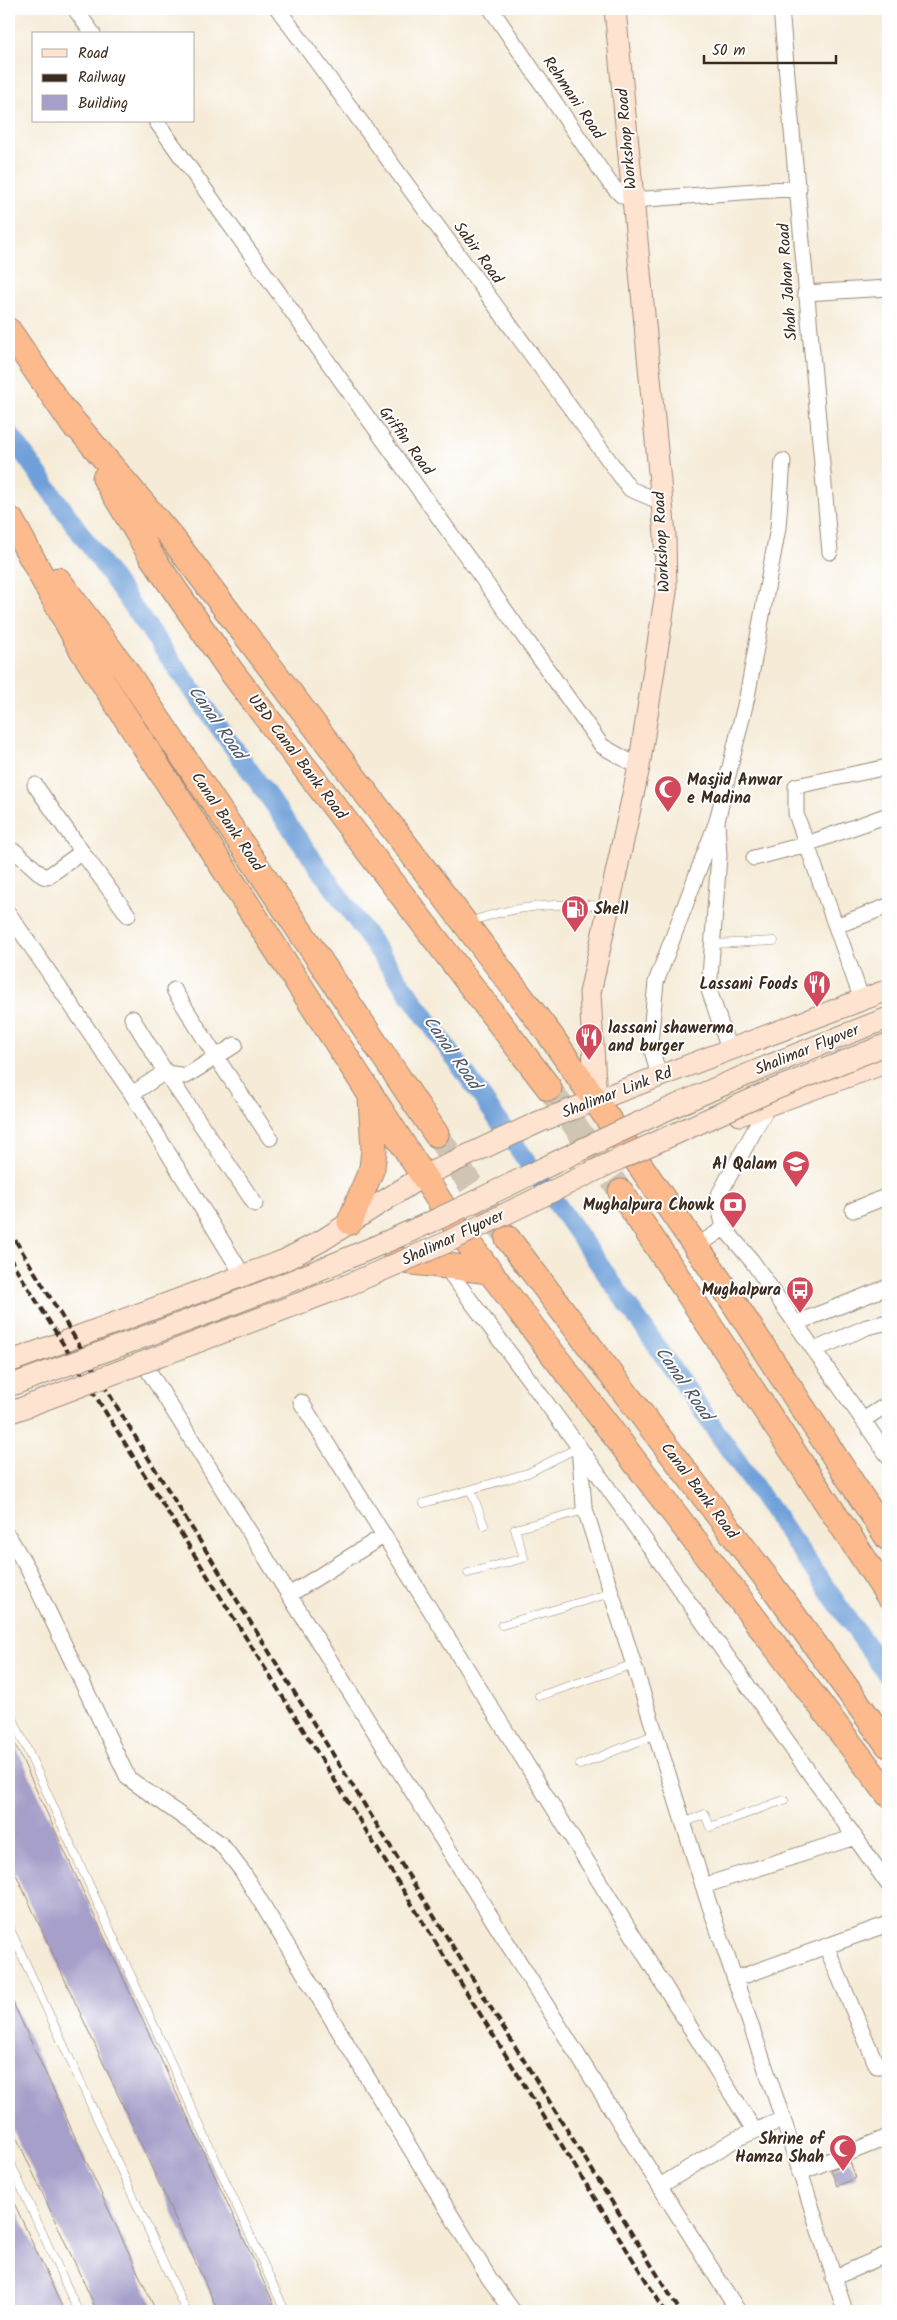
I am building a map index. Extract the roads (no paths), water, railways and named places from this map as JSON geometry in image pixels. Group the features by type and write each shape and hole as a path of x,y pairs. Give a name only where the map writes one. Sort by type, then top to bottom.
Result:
{"highway":[{"path":"9,331 66,413 172,538 550,1035 696,1247 888,1538"},
{"name":"UBD Canal Bank Road","path":"66,413 152,557 231,671 549,1088"},
{"path":"10,518 82,650 459,1230 888,1794"},
{"name":"Canal Bank Road","path":"10,518 123,667 436,1134"},
{"path":"350,1222 372,1168 374,1150 371,1095"},
{"path":"621,1192 888,1595"},
{"name":"Canal Bank Road","path":"508,1239 770,1583 888,1745"},
{"path":"396,1260 490,1271"}],"main road":[{"name":"Workshop Road","path":"596,1100 590,993 638,768 666,592 661,502 615,9"},
{"name":"Shalimar Link Rd","path":"9,1362 86,1332 244,1277 285,1260 423,1176 541,1121 888,990"},
{"name":"Shalimar Flyover","path":"9,1386 203,1316 336,1263 433,1221 638,1123 763,1067 888,1018"},
{"name":"Shalimar Flyover","path":"9,1413 348,1285 445,1243 619,1159 773,1090 888,1044"},
{"path":"9,1422 148,1370 592,1172 769,1104 888,1062"},
{"path":"86,1332 111,1384"}],"street":[{"path":"76,9 92,32"},
{"name":"Sabir Road","path":"278,9 630,490 661,502"},
{"name":"Rehmani Road","path":"491,9 609,182 621,195 633,200"},
{"name":"Shah Jahan Road","path":"781,9 799,188 805,293 830,552"},
{"name":"Griffin Road","path":"157,122 602,746 638,768"},
{"path":"633,200 799,188"},
{"path":"805,293 888,288"},
{"path":"659,1077 650,1042 656,982 717,821 747,697 754,659 778,528 783,461"},
{"path":"862,1000 796,814 796,786 888,767"},
{"path":"35,784 128,915"},
{"path":"754,858 807,844 888,815"},
{"path":"717,821 719,856 709,990 729,1049"},
{"path":"9,856 16,852 43,876 47,877 82,852"},
{"path":"836,926 888,906"},
{"path":"9,914 132,1094 244,1277"},
{"path":"174,990 270,1138"},
{"path":"132,1018 166,1073 255,1204"},
{"path":"132,1094 166,1073 186,1076 235,1045"},
{"path":"769,1104 717,1198 724,1228 752,1261 888,1456"},
{"path":"853,1210 888,1196"},
{"path":"696,1247 724,1228"},
{"path":"445,1266 579,1448 888,1884"},
{"path":"796,1323 888,1287"},
{"path":"814,1350 867,1327 888,1322"},
{"path":"148,1370 738,2311"},
{"path":"301,1402 754,2130"},
{"path":"863,1420 888,1404"},
{"path":"579,1448 585,1510 703,1886 783,2119 845,2311"},
{"path":"289,1595 383,1536"},
{"path":"9,1537 28,1569 128,1778 221,1844 242,1871 478,2261 512,2311"},
{"path":"703,1886 855,1837"},
{"path":"735,1979 888,1924"},
{"path":"826,1946 877,2066 888,2065"},
{"path":"660,2186 697,2162 754,2130 783,2119"},
{"path":"799,2172 888,2137"},
{"path":"833,2278 888,2254"}],"lane":[{"path":"465,923 490,914 548,906 608,906"},
{"path":"712,944 774,941"},
{"path":"424,1503 528,1473 579,1448"},
{"path":"471,1490 484,1525"},
{"path":"468,1573 524,1558 515,1529 585,1510"},
{"path":"502,1625 611,1593"},
{"path":"539,1696 634,1664"},
{"path":"9,1710 285,2311"},
{"path":"580,1765 656,1734"},
{"path":"684,1823 705,1814 710,1827 784,1800"},
{"path":"9,1927 186,2311"},
{"path":"9,2160 78,2311"}],"waterway":[{"name":"Canal Road","path":"9,433 434,1029 888,1676"}],"tunnel":[{"path":"549,1088 621,1192"},
{"path":"436,1134 508,1239"}],"railway":[{"path":"9,1230 147,1456 680,2311"},
{"path":"9,1257 665,2311"}],"place":[{"name":"Masjid Anwar e Madina","path":"668,813"},
{"name":"Shell","path":"575,933"},
{"name":"Lassani Foods","path":"817,1008"},
{"name":"lassani shawerma and burger","path":"589,1061"},
{"name":"Al Qalam","path":"796,1188"},
{"name":"Mughalpura Chowk","path":"733,1229"},
{"name":"Mughalpura","path":"800,1314"},
{"name":"Shrine of Hamza Shah","path":"843,2172"}]}
